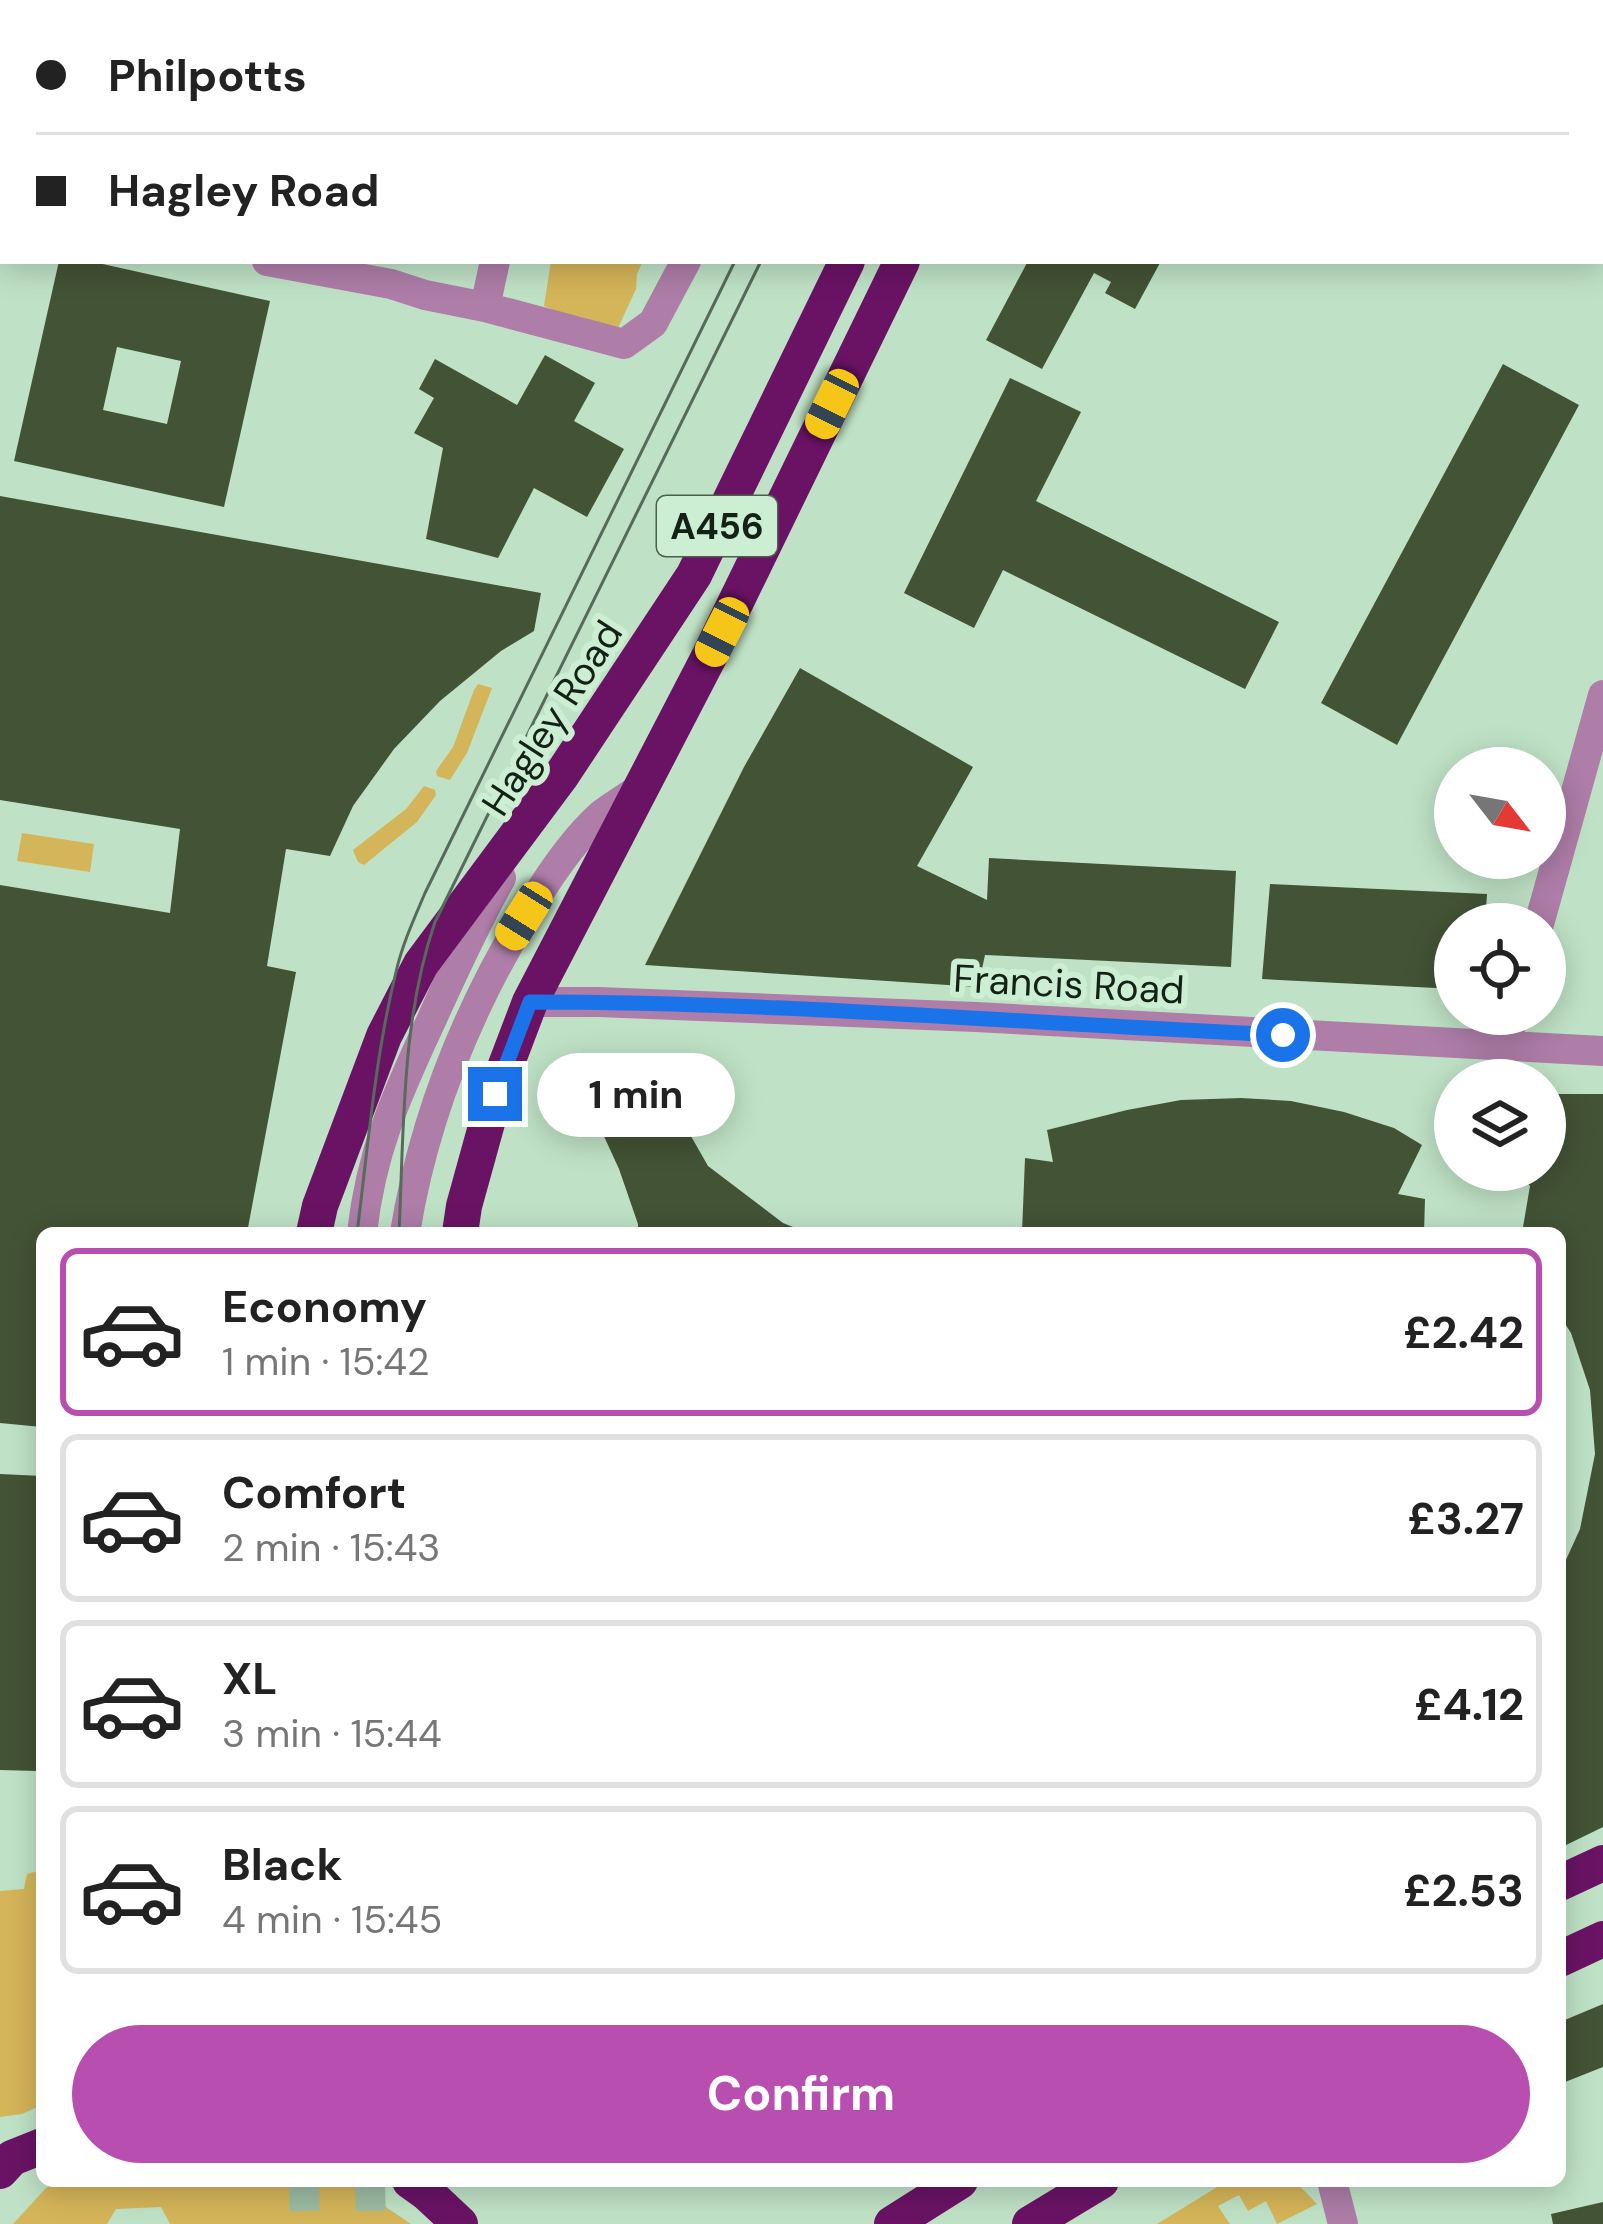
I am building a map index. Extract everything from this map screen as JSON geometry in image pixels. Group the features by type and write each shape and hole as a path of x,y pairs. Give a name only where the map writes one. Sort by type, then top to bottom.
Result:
{"highway":[{"name":"Hagley Road","path":"561,776 694,575 846,264"},
{"name":"A456","path":"462,1219 495,1094 530,1002 645,784 901,264"},
{"name":"A456","path":"315,1227 384,1036 421,964 561,776"},
{"path":"1566,1880 1603,1864"},
{"path":"1566,1956 1603,1940"},
{"path":"423,2187 460,2224"},
{"path":"892,2224 951,2187"},
{"path":"1030,2224 1091,2187"}],"street":[{"path":"283,264 392,284 624,344 653,322 684,264"},
{"path":"485,307 494,264"},
{"path":"1545,903 1603,695"},
{"name":"Hagley Road","path":"363,1227 376,1150 393,1105 484,908 561,776"},
{"path":"406,1227 448,1073 507,944 569,849 602,815 645,784"},
{"name":"Francis Road","path":"530,1002 976,1017 1265,1034 1434,1031"},
{"name":"Francis Road","path":"1535,1035 1603,1051"},
{"path":"1334,2187 1343,2224"}],"shaded area":[{"path":"551,264 642,264 618,328 598,328 544,306"},
{"path":"478,684 492,688 467,753 450,780 437,776 436,771 453,747"},
{"path":"424,786 436,795 417,822 364,865 358,862 353,850 406,809"},
{"path":"22,833 94,844 90,872 17,861"},
{"path":"36,1872 36,2108 0,2117 0,1891 24,1889 27,1874"},
{"path":"356,2187 411,2224 170,2224 161,2207 116,2209 107,2224 13,2224 46,2188"},
{"path":"1217,2187 1301,2187 1317,2204 1277,2224 1266,2201 1248,2211 1239,2195 1218,2206 1230,2224 1157,2224"}],"building":[{"path":"58,264 103,264 270,301 224,507 14,461","holes":["117,347 181,361 167,424 103,410"]},
{"path":"1026,264 1159,264 1135,309 1105,293 1111,282 1094,273 1042,369 986,340"},
{"path":"545,355 595,383 574,421 624,449 587,517 534,488 498,558 426,539 443,448 414,433 434,398 419,389 435,359 517,405"},
{"path":"1503,364 1579,405 1397,745 1321,703"},
{"path":"1010,378 1081,412 1036,501 1279,622 1245,689 1003,570 974,628 904,593"},
{"path":"0,496 541,593 534,631 501,651 440,701 394,749 353,806 330,856 286,849 267,966 296,972 248,1227 36,1227 36,1426 0,1423 0,885 170,913 180,829 0,800"},
{"path":"800,668 973,767 917,866 987,900 989,858 1236,871 1231,967 985,955 978,987 645,965 744,767"},
{"path":"1270,884 1487,894 1486,903 1434,903 1434,988 1262,979"},
{"path":"651,1066 708,1166 793,1227 638,1227 619,1169 586,1097"},
{"path":"1566,1094 1603,1094 1603,1827 1566,1845 1566,1560 1580,1529 1595,1454 1590,1390 1566,1325 1566,1227 1523,1227 1529,1191 1566,1191"},
{"path":"1181,1100 1291,1101 1394,1128 1422,1145 1398,1194 1425,1199 1424,1227 1022,1227 1025,1158 1053,1162 1047,1130"},
{"path":"0,1474 36,1476 36,1771 0,1770"},
{"path":"1603,2004 1603,2067 1566,2082 1566,2019"},
{"path":"1603,2202 1603,2224 1553,2224 1551,2214"}],"tunnel":[{"path":"304,2187 305,2224"},
{"path":"370,2187 371,2224"}],"tram line":[{"path":"358,1227 383,1037 409,932 734,264"},
{"path":"399,1227 410,1037 435,922 760,264"}],"route":[{"path":"495,1094 530,1002 976,1017 1283,1035"}]}
